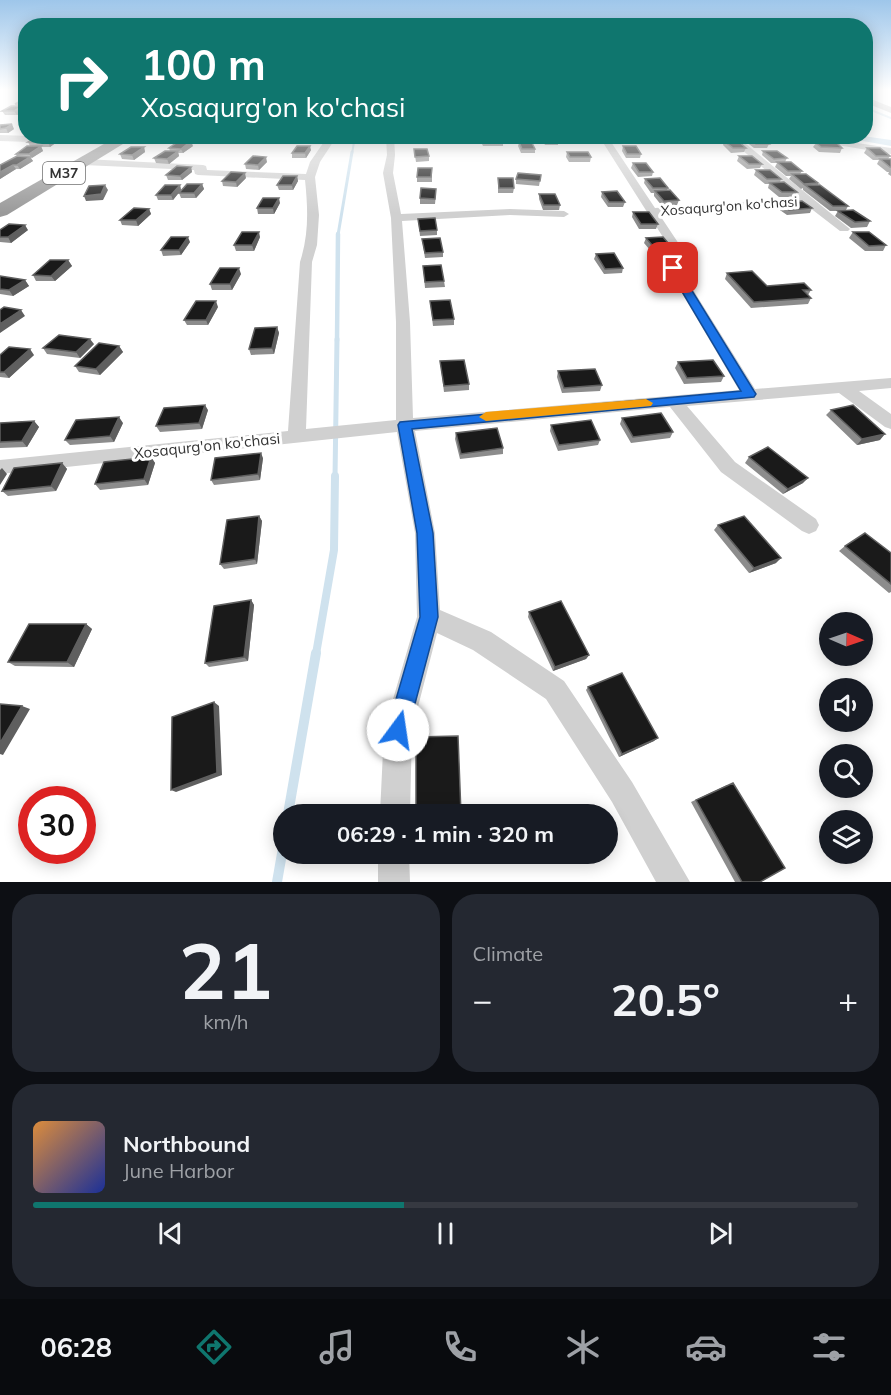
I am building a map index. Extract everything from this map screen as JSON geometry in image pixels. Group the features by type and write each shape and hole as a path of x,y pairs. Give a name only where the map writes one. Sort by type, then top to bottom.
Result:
{"highway":[{"name":"M37","path":"0,203 110,144"},
{"name":"M37","path":"0,210 111,144"}],"street":[{"path":"0,138 18,138"},
{"path":"84,162 203,168 198,172 310,177 315,162 327,144"},
{"path":"390,144 388,173 396,218 403,322 405,425 425,533 429,617 398,730 395,804"},
{"name":"Xosaqurg'on ko'chasi","path":"608,144 688,268 673,268 750,394"},
{"name":"Xosaqurg'on ko'chasi","path":"739,144 844,229"},
{"path":"844,144 886,150 891,157"},
{"name":"Xosaqurg'on ko'chasi","path":"0,467 297,436 306,262 311,245 314,215 310,177"},
{"name":"Xosaqurg'on ko'chasi","path":"651,211 807,201"},
{"path":"396,218 510,212 564,214"},
{"path":"297,436 891,383"},
{"path":"842,387 891,423"},
{"path":"674,401 728,467 809,525"},
{"path":"429,617 482,641 555,690 622,792 674,882"},
{"path":"394,864 394,882"}],"building":[{"path":"175,144 187,144 181,149 169,148"},
{"path":"520,144 532,144 535,149 522,149"},
{"path":"728,144 742,144 746,148 733,148"},
{"path":"817,144 838,144 842,148 821,147"},
{"path":"27,146 41,146 29,154 16,154"},
{"path":"297,146 310,146 305,153 292,153"},
{"path":"623,146 636,146 641,154 627,154"},
{"path":"131,147 144,147 132,155 120,154"},
{"path":"867,148 880,148 890,156 876,156"},
{"path":"414,149 427,149 429,156 415,157"},
{"path":"165,151 178,151 167,159 154,158"},
{"path":"763,151 777,151 787,158 774,159"},
{"path":"567,152 588,152 591,157 570,157"},
{"path":"17,156 30,157 0,172 0,165"},
{"path":"253,156 266,157 258,165 245,164"},
{"path":"739,156 752,156 762,164 749,164"},
{"path":"880,159 891,159 891,167 890,167"},
{"path":"777,162 791,162 802,171 788,171"},
{"path":"633,163 646,163 653,172 639,172"},
{"path":"177,166 191,167 180,176 166,175"},
{"path":"418,168 432,168 431,177 417,177"},
{"path":"756,170 770,170 781,179 767,179"},
{"path":"231,172 245,173 236,182 222,181"},
{"path":"518,173 541,175 540,181 516,179"},
{"path":"792,174 806,174 818,183 804,184"},
{"path":"283,176 297,176 292,185 277,185"},
{"path":"498,178 513,178 514,188 499,188"},
{"path":"660,178 668,188 653,188 645,179"},
{"path":"784,182 797,192 782,192 770,183"},
{"path":"187,184 202,184 194,193 179,193"},
{"path":"105,185 101,194 84,196 89,186"},
{"path":"165,185 180,185 171,195 156,195"},
{"path":"805,185 820,185 848,206 833,206"},
{"path":"421,188 436,189 435,199 420,198"},
{"path":"670,190 679,200 664,201 655,191"},
{"path":"617,191 625,202 609,202 602,192"},
{"path":"539,194 555,194 560,205 544,205"},
{"path":"263,198 279,198 273,208 257,208"},
{"path":"802,201 812,208 789,210 780,203"},
{"path":"134,208 149,209 136,220 120,220"},
{"path":"853,210 870,221 855,222 838,211"},
{"path":"633,212 649,212 658,224 641,224"},
{"path":"435,218 437,230 420,231 418,219"},
{"path":"9,224 25,225 8,237 0,237 0,230"},
{"path":"242,232 259,232 252,245 234,245"},
{"path":"853,232 869,232 886,245 869,246"},
{"path":"171,237 188,237 179,250 161,250"},
{"path":"663,237 674,250 657,251 646,238"},
{"path":"440,238 443,252 425,253 422,239"},
{"path":"614,253 623,268 605,269 596,254"},
{"path":"50,260 68,260 51,276 33,275"},
{"path":"441,265 444,281 425,282 423,266"},
{"path":"220,268 239,268 230,284 210,284"},
{"path":"752,271 767,286 804,283 811,290 803,290 811,298 754,302 727,273"},
{"path":"0,276 25,280 9,290 0,289"},
{"path":"450,300 454,319 433,320 430,301"},
{"path":"196,301 216,301 206,320 184,320"},
{"path":"4,307 21,310 0,324 0,310"},
{"path":"277,327 272,348 249,349 255,328"},
{"path":"59,335 90,339 76,352 43,348"},
{"path":"99,343 119,346 96,369 75,366"},
{"path":"9,347 30,349 4,372 0,372 0,355"},
{"path":"464,360 469,384 444,386 440,361"},
{"path":"713,360 724,376 687,378 678,362"},
{"path":"595,369 602,385 564,388 558,371"},
{"path":"205,405 199,423 156,426 164,408"},
{"path":"853,405 885,434 862,439 831,410"},
{"path":"661,413 673,432 633,437 622,418"},
{"path":"119,417 110,436 65,440 76,420"},
{"path":"591,420 600,440 559,445 551,425"},
{"path":"34,421 22,441 0,442 0,423"},
{"path":"497,428 503,448 461,454 456,433"},
{"path":"768,447 808,478 788,489 749,457"},
{"path":"261,453 258,474 211,480 215,458"},
{"path":"151,457 144,479 95,484 104,462"},
{"path":"62,463 51,486 2,491 14,468"},
{"path":"259,516 255,559 220,564 227,520"},
{"path":"744,516 781,558 754,568 718,525"},
{"path":"865,533 891,553 891,584 845,546"},
{"path":"251,600 244,657 205,663 214,606"},
{"path":"561,601 589,655 555,667 529,612"},
{"path":"29,624 86,624 67,662 8,662"},
{"path":"622,673 658,738 622,754 588,687"},
{"path":"214,702 217,773 171,790 172,717"},
{"path":"0,704 22,706 0,743"},
{"path":"458,736 461,804 416,804 416,737"},
{"path":"733,783 785,868 760,882 742,882 696,800"}],"waterway":[{"path":"873,141 891,143"},
{"path":"352,154 354,144"},
{"path":"338,235 352,152"},
{"path":"337,341 338,234"},
{"path":"335,477 337,339"},
{"path":"316,654 334,550 335,476"},
{"path":"290,804 316,653"},
{"path":"277,882 280,864"}],"slow traffic":[{"path":"486,417 646,403"}],"route":[{"path":"398,730 411,675 429,617 425,533 405,425 750,394 673,268"}]}
